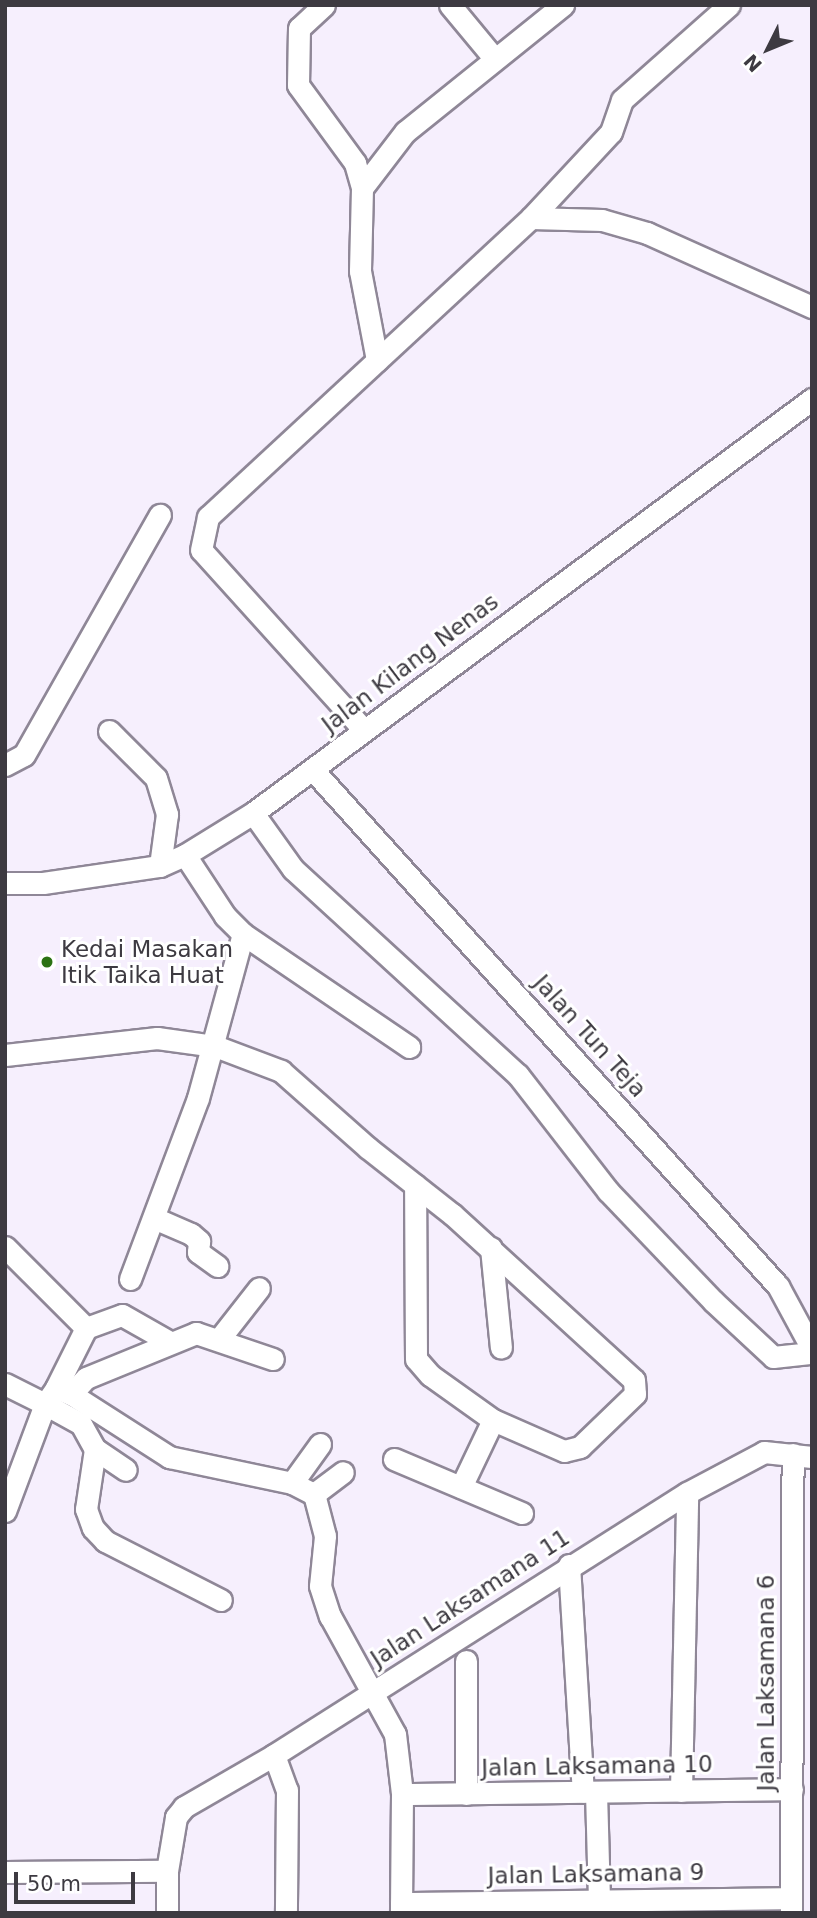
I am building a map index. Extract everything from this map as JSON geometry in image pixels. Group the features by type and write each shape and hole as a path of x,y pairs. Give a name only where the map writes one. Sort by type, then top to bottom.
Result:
{"street":[{"path":"324,5 299,28 298,85 355,163 362,188 360,271 377,360"},
{"path":"450,5 494,58"},
{"path":"362,188 405,132 563,5"},
{"path":"363,729 201,550 208,517 531,218 611,132 622,100 729,5"},
{"path":"531,218 602,220 647,233 812,307"},
{"name":"Jalan Kilang Nenas","path":"5,883 160,866 185,855 253,813 313,770 363,729 812,399"},
{"path":"5,765 24,755 160,515"},
{"path":"109,731 156,778 167,814 160,866"},
{"name":"Jalan Tun Teja","path":"313,770 778,1286 812,1351"},
{"path":"253,813 293,869 345,912 518,1075 608,1191 713,1301 773,1357 812,1351"},
{"path":"185,855 225,916 243,934 409,1047"},
{"path":"130,1279 215,1046 243,934"},
{"path":"5,1055 157,1038 215,1046 281,1071 491,1248 623,1368 636,1388 632,1398 586,1442 570,1451 493,1420 430,1375 416,1359 415,1185"},
{"path":"153,1218 191,1234 199,1241 198,1252 218,1266"},
{"path":"5,1247 86,1328"},
{"path":"491,1248 501,1349"},
{"path":"220,1338 259,1288"},
{"path":"5,1511 86,1328 122,1315 168,1341"},
{"path":"57,1395 86,1378 168,1341 195,1334 220,1338 273,1359"},
{"path":"5,1384 57,1395 169,1457 292,1483 314,1494 325,1536 320,1586 330,1616 395,1734 402,1794 401,1908"},
{"path":"57,1395 81,1424 95,1449 126,1470"},
{"path":"461,1487 493,1420"},
{"path":"292,1483 320,1444"},
{"path":"95,1449 86,1508 93,1528 105,1541 221,1600"},
{"name":"Jalan Laksamana 11","path":"167,1871 175,1826 184,1807 274,1755 569,1565 688,1493 764,1452 802,1456"},
{"name":"Jalan Laksamana 6","path":"791,1905 802,1456"},
{"path":"394,1459 522,1513"},
{"path":"314,1494 343,1472"},
{"path":"681,1791 688,1493"},
{"path":"569,1565 599,1900"},
{"path":"466,1661 466,1794"},
{"path":"274,1755 287,1790 286,1913"},
{"name":"Jalan Laksamana 10","path":"402,1794 792,1789"},
{"path":"5,1872 167,1871 167,1913"},
{"name":"Jalan Laksamana 9","path":"401,1908 599,1900 791,1905"}],"place":[{"name":"Kedai Masakan Itik Taika Huat","path":"47,962"}]}
